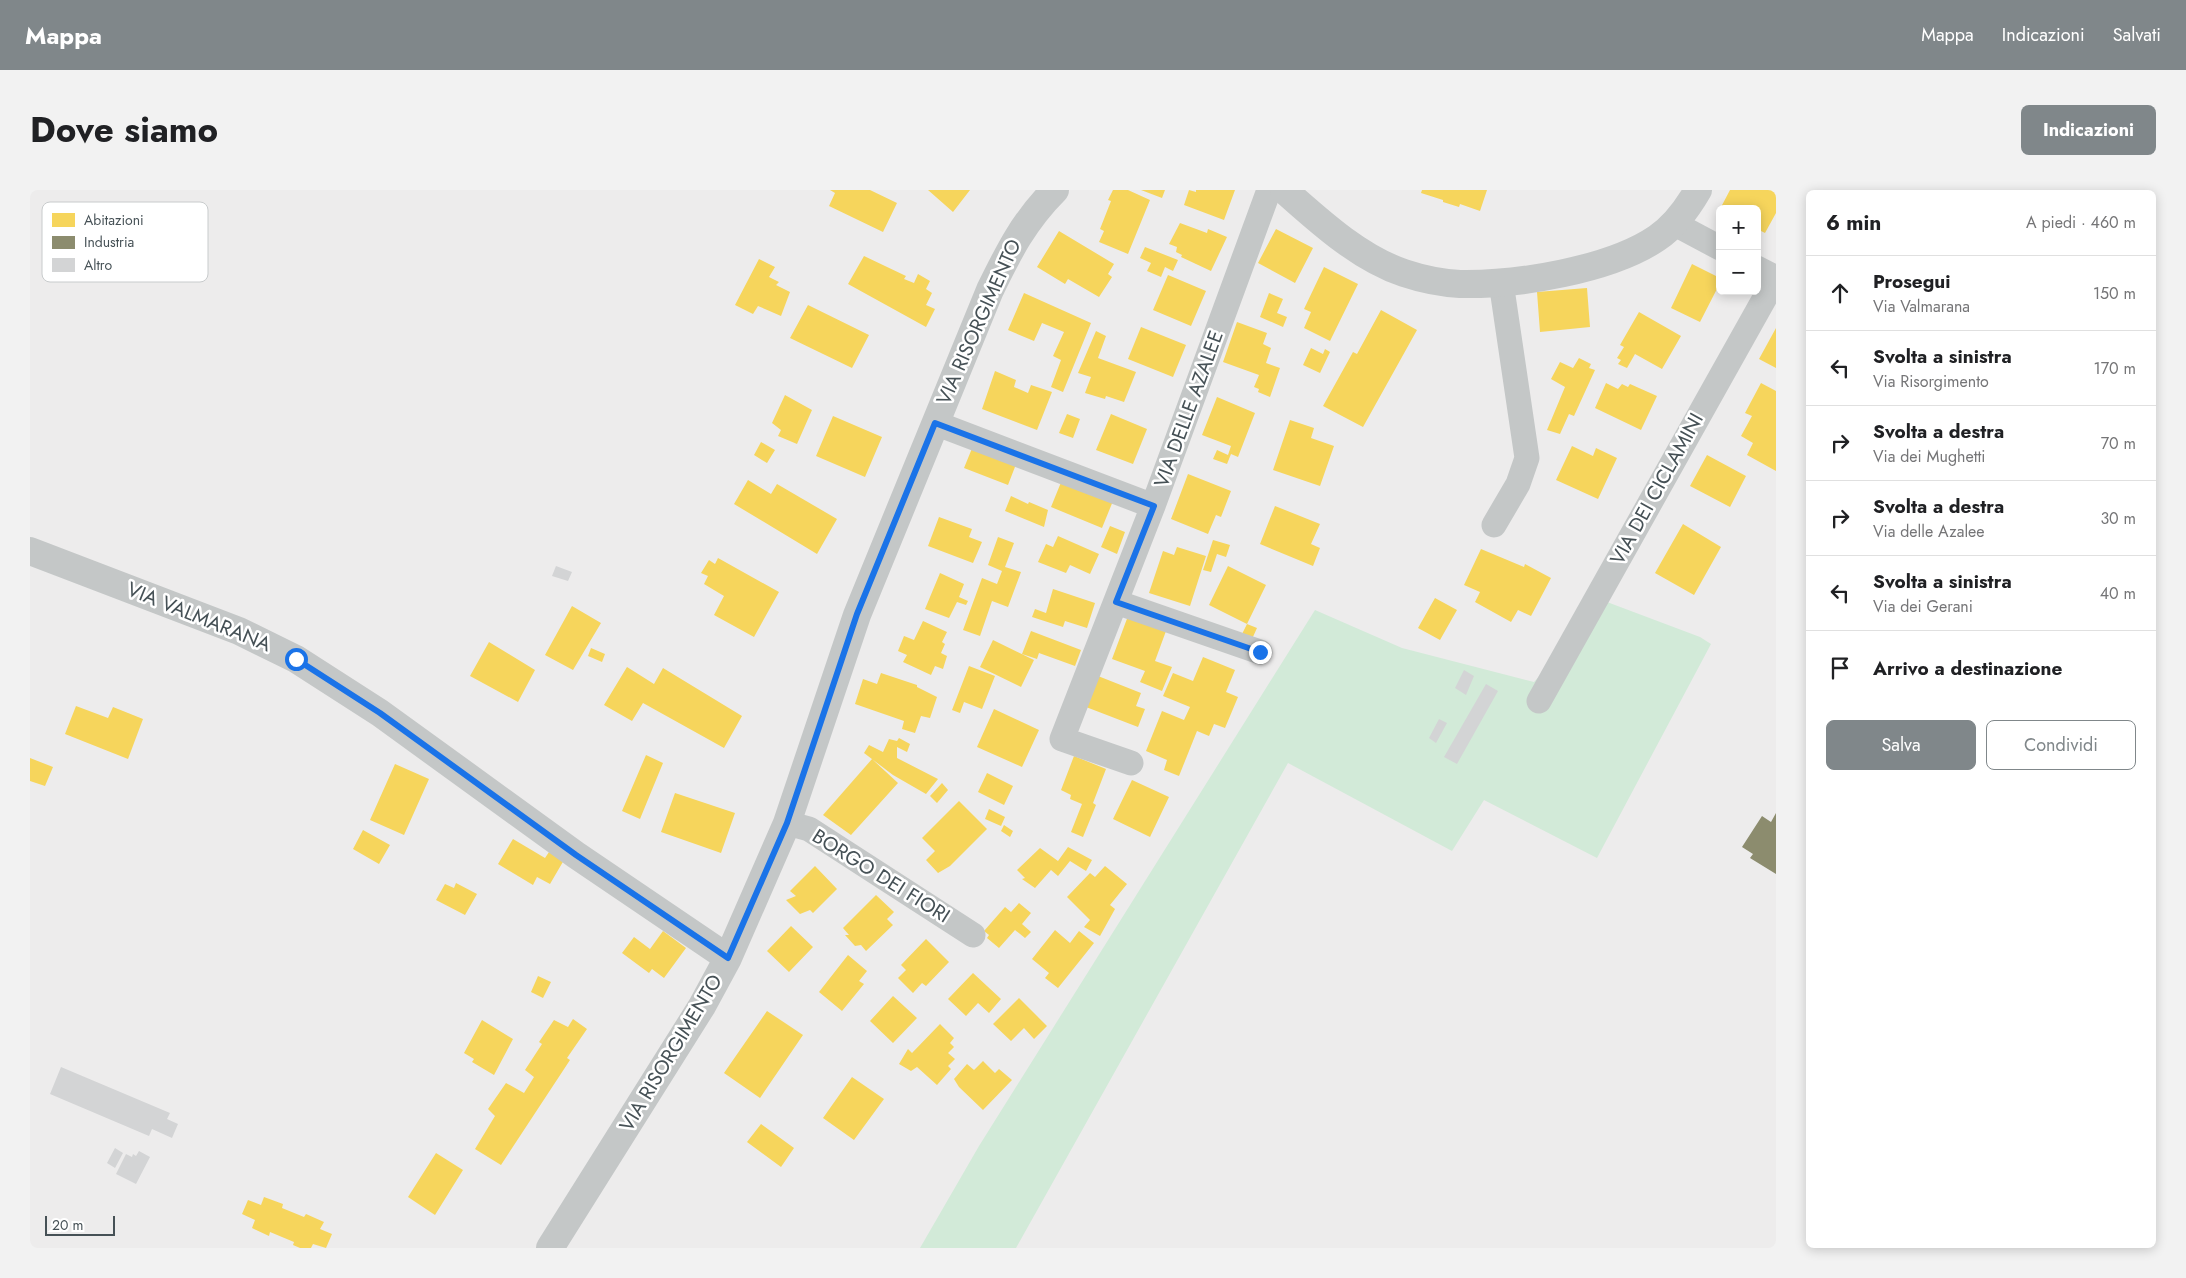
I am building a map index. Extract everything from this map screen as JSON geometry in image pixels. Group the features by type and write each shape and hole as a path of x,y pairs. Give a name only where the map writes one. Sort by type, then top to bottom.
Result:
{"street":[{"name":"VIA RISORGIMENTO","path":"550,1248 702,1006 728,958 787,823 857,614 990,290 1013,241 1040,204 1055,190"},
{"path":"1284,191 1332,231 1366,255 1403,272 1429,280 1460,284 1501,282 1591,266 1639,249 1675,224 1698,190"},
{"name":"VIA DELLE AZALEE","path":"1131,763 1062,739 1154,506 1267,193 1284,191"},
{"path":"1675,224 1716,246"},
{"path":"1761,270 1776,278"},
{"name":"VIA DEI CICLAMINI","path":"1539,701 1776,278"},
{"path":"1494,525 1518,484 1527,458 1501,282"},
{"path":"935,423 1154,506"},
{"name":"VIA VALMARANA","path":"30,551 239,631 303,663 380,713 576,855 728,958"},
{"path":"1116,602 1260,652"},
{"name":"BORGO DEI FIORI","path":"787,823 809,829 973,935"}],"green space":[{"path":"1607,602 1700,637 1711,644 1597,858 1484,800 1452,851 1288,763 1016,1248 920,1248 979,1146 1315,610 1402,648 1534,682"}],"building: Abitazioni":[{"path":"830,190 870,190 897,203 883,232 829,206 835,193"},
{"path":"928,190 970,190 953,212"},
{"path":"1113,190 1128,190 1150,200 1128,254 1099,242 1104,231 1100,229 1111,201 1108,200"},
{"path":"1141,190 1165,190 1162,198"},
{"path":"1189,190 1196,192 1196,190 1235,190 1224,220 1184,205"},
{"path":"1422,190 1487,190 1480,211 1460,204 1459,207 1443,202 1443,200 1421,193"},
{"path":"1730,190 1776,190 1776,213 1765,233 1761,231 1761,205 1722,205"},
{"path":"1180,223 1207,233 1208,229 1227,237 1211,271 1181,257 1182,255 1176,252 1177,247 1169,244"},
{"path":"1276,229 1313,248 1295,283 1258,263"},
{"path":"1059,231 1114,264 1108,274 1112,277 1099,297 1068,279 1065,284 1037,267"},
{"path":"1145,247 1178,260 1173,271 1165,267 1161,277 1147,271 1151,263 1140,258"},
{"path":"864,256 906,276 904,279 914,283 918,274 930,281 926,289 932,293 926,305 935,309 926,327 848,284"},
{"path":"759,259 775,267 769,277 779,282 776,285 790,292 781,316 758,306 753,314 735,305"},
{"path":"1692,264 1716,276 1716,291 1700,322 1671,308"},
{"path":"1324,267 1358,284 1330,341 1304,328 1311,312 1304,309"},
{"path":"1168,275 1206,291 1191,326 1153,310"},
{"path":"1587,288 1590,327 1540,332 1537,292"},
{"path":"1024,293 1091,323 1063,392 1051,387 1061,360 1053,356 1064,332 1042,323 1034,341 1008,330"},
{"path":"1269,293 1283,299 1277,313 1287,317 1283,327 1260,317"},
{"path":"808,305 869,335 852,368 790,338"},
{"path":"1381,310 1417,330 1363,427 1323,406 1353,352 1357,354"},
{"path":"1639,312 1681,336 1662,369 1635,354 1627,368 1618,364 1621,360 1617,358 1624,347 1620,345"},
{"path":"1237,322 1267,333 1263,344 1271,348 1266,363 1280,368 1270,397 1258,392 1259,389 1254,387 1259,375 1223,362"},
{"path":"1141,327 1186,345 1173,377 1128,359"},
{"path":"1776,328 1776,368 1759,359"},
{"path":"1096,331 1106,336 1098,358 1136,372 1124,402 1106,396 1105,399 1085,393 1091,377 1078,373"},
{"path":"1311,348 1323,354 1325,349 1330,352 1320,373 1303,365"},
{"path":"1579,358 1591,364 1589,368 1595,370 1574,416 1569,414 1560,434 1547,430 1565,387 1551,379 1560,362 1573,368"},
{"path":"995,371 1016,380 1014,387 1028,393 1031,385 1052,392 1037,430 982,409"},
{"path":"1606,383 1618,389 1622,384 1628,387 1630,384 1657,396 1641,430 1595,408"},
{"path":"1761,383 1776,391 1776,471 1747,455 1753,443 1741,436 1752,416 1745,413"},
{"path":"785,395 812,410 797,444 778,436 781,430 772,423"},
{"path":"1217,397 1255,413 1238,457 1231,454 1227,464 1213,459 1217,450 1228,455 1231,446 1202,435"},
{"path":"1067,414 1080,419 1073,438 1059,433"},
{"path":"1111,414 1147,429 1133,464 1096,450"},
{"path":"833,416 882,437 865,477 816,456"},
{"path":"1290,420 1314,428 1311,438 1334,446 1320,486 1273,470"},
{"path":"975,441 1018,459 1008,485 964,468"},
{"path":"761,442 775,450 767,463 754,455"},
{"path":"1572,446 1593,456 1596,448 1617,458 1598,499 1556,480"},
{"path":"1707,455 1746,476 1730,507 1690,486"},
{"path":"1188,474 1231,491 1221,517 1216,515 1208,534 1171,519"},
{"path":"1064,475 1115,496 1102,528 1051,507"},
{"path":"748,480 771,494 777,484 837,519 817,554 734,504"},
{"path":"1011,496 1048,510 1044,527 1005,511"},
{"path":"1275,506 1320,524 1311,544 1320,548 1313,566 1260,544"},
{"path":"939,517 972,529 969,537 982,542 973,563 928,546"},
{"path":"1683,524 1721,547 1694,595 1655,573"},
{"path":"1110,526 1125,532 1117,554 1101,547"},
{"path":"1058,536 1099,554 1090,574 1070,565 1066,573 1038,562 1046,544 1053,547"},
{"path":"998,537 1014,543 1005,567 1021,572 1008,607 992,601 980,636 963,630 982,578 997,584 1002,571 988,565"},
{"path":"1213,540 1230,545 1226,557 1217,554 1211,572 1203,570"},
{"path":"1177,547 1206,556 1190,606 1149,593 1163,551 1174,555"},
{"path":"1481,549 1524,567 1525,564 1551,578 1531,616 1518,610 1511,622 1475,602 1480,592 1464,585"},
{"path":"718,558 779,592 754,637 714,615 724,596 704,584 708,576 701,573 709,560 715,564"},
{"path":"1228,566 1266,585 1247,624 1209,605"},
{"path":"940,573 964,584 959,597 968,601 966,605 957,602 949,618 925,609"},
{"path":"1053,589 1095,603 1087,628 1065,621 1063,627 1032,617 1035,609 1046,613"},
{"path":"1435,598 1457,610 1440,640 1418,628"},
{"path":"572,606 601,623 573,670 545,655"},
{"path":"1128,616 1166,631 1155,661 1172,667 1162,691 1140,682 1145,671 1112,659"},
{"path":"923,621 947,632 942,642 945,644 941,653 947,656 943,669 935,666 931,675 903,662 907,655 898,651 904,636 914,640"},
{"path":"1247,624 1257,628 1252,639 1242,634"},
{"path":"1031,631 1081,650 1075,666 1039,653 1037,659 1022,654"},
{"path":"993,640 1034,660 1021,687 980,667"},
{"path":"489,642 535,670 518,702 470,676"},
{"path":"591,648 605,654 602,662 588,656"},
{"path":"1203,657 1235,670 1226,692 1238,697 1225,728 1214,724 1209,736 1197,731 1179,776 1164,770 1167,760 1146,751 1162,711 1184,720 1190,707 1163,696 1173,673 1193,681"},
{"path":"969,666 995,676 982,709 964,702 960,713 952,710"},
{"path":"627,667 654,684 663,668 742,716 724,748 643,703 632,721 604,705"},
{"path":"881,673 917,685 917,687 937,697 930,718 921,716 915,733 902,729 904,721 855,704 863,679 877,684"},
{"path":"1098,676 1141,693 1136,706 1145,709 1138,727 1086,707"},
{"path":"76,706 108,718 113,707 143,719 128,759 65,734"},
{"path":"994,709 1039,730 1022,767 977,747"},
{"path":"899,738 910,744 907,752 897,747 897,758 938,779 926,794 893,775 864,753 869,745 883,752 889,739 897,741"},
{"path":"646,755 663,763 640,819 622,811"},
{"path":"1074,756 1106,769 1093,803 1096,805 1083,837 1071,832 1082,804 1070,799 1071,795 1061,790"},
{"path":"30,758 53,767 45,786 30,781"},
{"path":"872,759 898,783 851,835 823,815"},
{"path":"395,764 429,779 404,835 370,820"},
{"path":"987,773 1013,786 1004,805 978,792"},
{"path":"1132,780 1169,797 1150,837 1113,819"},
{"path":"942,783 948,790 937,803 930,796"},
{"path":"675,793 735,813 721,853 661,832"},
{"path":"959,801 987,829 950,866 938,873 926,860 935,851 922,838"},
{"path":"989,809 1005,817 1001,826 985,819"},
{"path":"1004,825 1013,831 1010,837 1001,831"},
{"path":"363,830 390,845 379,864 353,849"},
{"path":"513,839 545,858 549,852 564,860 550,884 537,877 533,885 498,864"},
{"path":"1068,847 1092,860 1086,871 1070,861 1058,876 1051,870 1035,888 1022,879 1025,878 1017,870 1040,848 1058,861"},
{"path":"815,866 837,889 813,913 810,910 800,914 786,900 796,896 790,891"},
{"path":"1105,866 1127,884 1110,905 1115,909 1100,936 1084,927 1090,920 1067,897 1090,873 1095,877"},
{"path":"456,883 477,894 465,915 436,900 445,884 454,888"},
{"path":"876,895 894,912 887,919 893,925 866,951 861,945 855,946 845,935 849,935 843,928"},
{"path":"1019,903 1031,913 1022,924 1031,932 1025,938 1015,930 999,948 987,938 989,935 984,931 1005,907 1011,912"},
{"path":"791,926 813,947 789,972 767,951"},
{"path":"1055,930 1070,943 1079,931 1094,943 1058,988 1045,978 1049,973 1032,959"},
{"path":"663,931 686,948 664,978 652,969 649,973 622,953 634,937 650,949"},
{"path":"926,939 949,962 926,986 922,983 913,993 898,978 906,970 901,965"},
{"path":"848,955 867,971 859,981 864,984 842,1011 819,992"},
{"path":"973,973 1001,999 989,1013 978,1003 966,1016 948,999"},
{"path":"538,976 551,982 543,998 531,992"},
{"path":"893,996 917,1018 893,1043 870,1021"},
{"path":"1019,998 1047,1026 1034,1039 1024,1028 1011,1041 993,1024"},
{"path":"767,1011 803,1035 760,1098 724,1073"},
{"path":"573,1019 587,1029 567,1058 570,1060 501,1165 475,1149 495,1116 488,1109 506,1083 524,1093 534,1077 525,1070 542,1044 539,1042 554,1020 568,1027"},
{"path":"482,1020 513,1039 494,1075 472,1062 474,1059 464,1053"},
{"path":"940,1024 954,1038 950,1043 954,1047 948,1053 955,1059 948,1066 951,1069 937,1085 917,1067 911,1071 899,1064 908,1049 912,1053"},
{"path":"983,1061 995,1073 999,1069 1012,1080 983,1110 959,1087 954,1079 967,1064 974,1070"},
{"path":"852,1077 884,1099 854,1140 823,1118"},
{"path":"761,1124 794,1148 781,1167 747,1142"},
{"path":"436,1153 463,1170 435,1215 408,1197"},
{"path":"264,1197 283,1204 282,1208 304,1217 306,1214 324,1222 320,1229 332,1234 326,1248 313,1244 311,1248 300,1248 293,1245 294,1242 270,1232 269,1236 252,1228 255,1220 242,1214 248,1200 261,1205"}],"building: Industria":[{"path":"1776,813 1776,874 1750,858 1753,854 1742,847 1762,816 1771,822"}],"building: Altro":[{"path":"556,566 572,572 568,581 552,576"},
{"path":"1464,670 1474,676 1466,695 1455,688"},
{"path":"1486,684 1498,691 1457,764 1444,757"},
{"path":"1439,719 1447,723 1436,743 1429,738"},
{"path":"61,1067 170,1113 167,1119 178,1124 172,1138 152,1129 149,1136 50,1094"},
{"path":"115,1148 123,1153 115,1168 107,1163"},
{"path":"139,1151 150,1157 136,1184 116,1174 126,1154 132,1157 133,1154 136,1156"}],"route":[{"path":"296,659 380,713 576,855 728,958 787,823 857,614 935,423 1154,506 1116,602 1260,652"}]}
